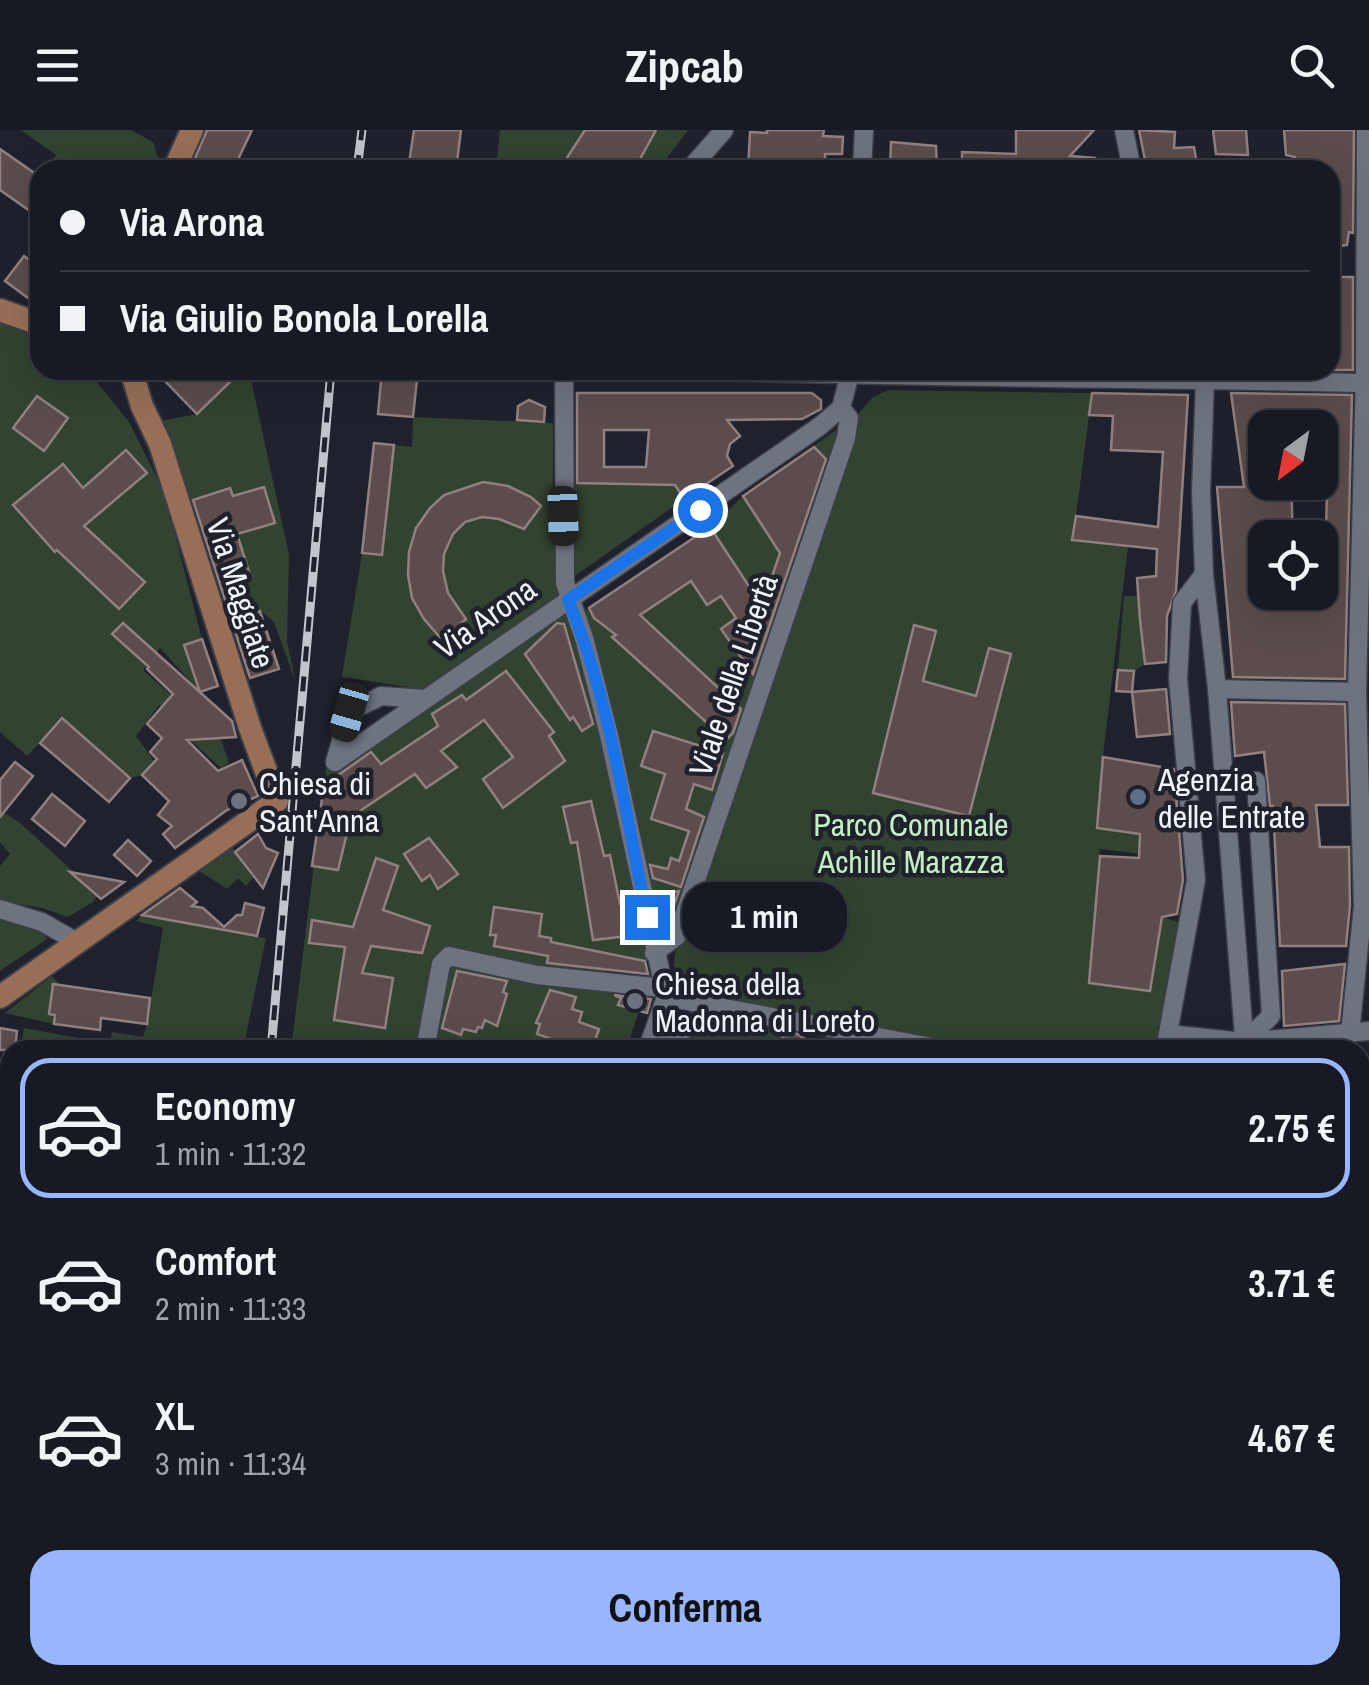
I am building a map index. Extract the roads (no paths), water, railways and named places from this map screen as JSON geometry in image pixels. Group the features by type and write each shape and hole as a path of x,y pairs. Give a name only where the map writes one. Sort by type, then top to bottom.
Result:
{"main road":[{"path":"178,160 188,131"},
{"path":"0,310 30,320"},
{"name":"Via Maggiate","path":"122,380 142,406"},
{"name":"Via Maggiate","path":"77,942 277,800 250,728 160,444 133,380"},
{"path":"0,997 77,942"}],"street":[{"path":"697,160 724,130"},
{"path":"862,160 864,130"},
{"path":"1124,130 1130,160"},
{"path":"1350,1034 1363,906 1363,715 1357,692 1367,383 1366,130"},
{"path":"564,380 565,583 585,640 609,735 664,992 650,1040"},
{"path":"841,408 849,380"},
{"path":"1206,380 1200,491 1204,574 1245,1040"},
{"path":"1246,380 1367,383"},
{"name":"Via Arona","path":"425,699 381,696 349,712 335,762 766,466 841,408"},
{"name":"Viale della Libertà","path":"654,953 676,936 761,690 846,438 849,418 841,408"},
{"path":"1166,1040 1196,880 1178,679 1182,603 1204,574"},
{"path":"1217,689 1357,692"},
{"path":"1182,726 1192,719 1219,716"},
{"path":"1224,784 1256,781 1271,1016 1250,1040"},
{"path":"0,909 42,922 77,942"},
{"path":"427,1040 441,964 449,956 536,975 664,992 712,1008 890,1040"},
{"path":"671,1040 712,1008"},
{"path":"1298,1040 1369,1032"}],"railway":[{"path":"358,160 362,130"},
{"path":"272,1040 330,380"}],"place":[{"name":"Agenzia delle Entrate","path":"1138,797"},
{"name":"Chiesa di Sant'Anna","path":"239,801"},
{"name":"Chiesa della Madonna di Loreto","path":"635,1001"}],"park label":[{"name":"Parco Comunale Achille Marazza","path":"911,842"}]}
